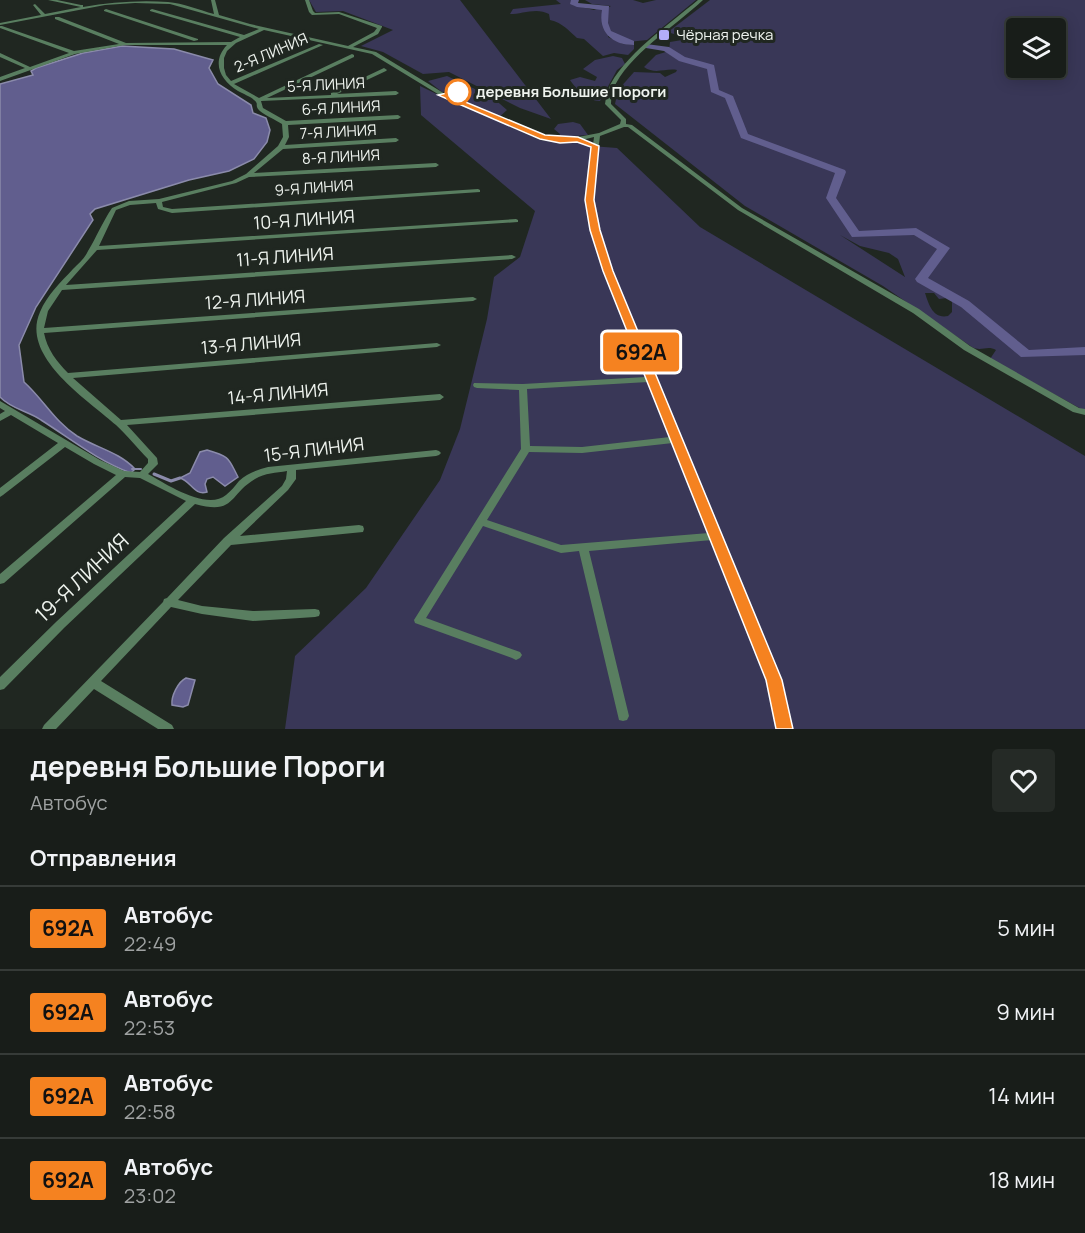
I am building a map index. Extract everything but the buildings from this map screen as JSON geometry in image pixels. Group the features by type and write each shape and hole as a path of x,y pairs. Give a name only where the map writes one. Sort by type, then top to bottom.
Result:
{"street":[{"path":"50,0 91,7"},
{"path":"213,0 217,16"},
{"path":"307,0 314,14 339,13 380,27 376,33 349,47"},
{"path":"623,124 624,120 608,104 608,94 615,82 632,59 701,0"},
{"path":"1,25 91,7 134,1 170,1 264,28 374,53 445,96 543,138 578,139 597,135 623,124 630,126 740,209 916,311 967,348 1010,374 1076,410 1085,412"},
{"path":"35,5 44,16"},
{"path":"106,10 202,42"},
{"path":"152,10 246,37"},
{"path":"57,18 125,44"},
{"path":"1,25 74,54"},
{"path":"0,404 45,429 64,443 123,474 142,475 153,464 152,458 119,423 89,399 51,358 39,331 44,312 60,288 93,249 114,209 129,203 159,201 221,187 248,175 281,147 286,136 285,123 261,109 258,100 231,83 221,68 223,52 232,43 264,28"},
{"path":"0,79 74,54 125,44 232,43"},
{"name":"2-Я ЛИНИЯ","path":"231,83 321,45"},
{"path":"0,55 29,68"},
{"path":"258,100 352,57"},
{"path":"328,97 384,70"},
{"name":"5-Я ЛИНИЯ","path":"258,100 396,93"},
{"name":"6-Я ЛИНИЯ","path":"285,123 398,117"},
{"path":"597,135 589,200 595,230 608,271 774,680 784,729"},
{"path":"578,139 595,146"},
{"name":"7-Я ЛИНИЯ","path":"281,147 396,140"},
{"name":"8-Я ЛИНИЯ","path":"248,175 436,165"},
{"name":"9-Я ЛИНИЯ","path":"159,201 160,208 172,211 478,191"},
{"name":"10-Я ЛИНИЯ","path":"93,249 516,221"},
{"name":"11-Я ЛИНИЯ","path":"60,288 512,256"},
{"name":"12-Я ЛИНИЯ","path":"39,331 473,299"},
{"name":"13-Я ЛИНИЯ","path":"68,376 437,345"},
{"path":"477,385 523,387 651,379"},
{"path":"516,655 419,620 526,449 523,387"},
{"name":"14-Я ЛИНИЯ","path":"119,423 440,398"},
{"path":"0,418 10,411"},
{"path":"526,449 582,450 676,440"},
{"path":"0,493 64,443"},
{"name":"15-Я ЛИНИЯ","path":"142,475 193,500 208,504 227,500 244,480 257,473 436,453"},
{"path":"48,729 168,602 228,541 285,488 291,479 292,468"},
{"path":"0,580 123,474"},
{"name":"19-Я ЛИНИЯ","path":"0,685 193,500"},
{"path":"480,521 561,549 716,536"},
{"path":"228,541 359,529"},
{"path":"583,548 623,716"},
{"path":"168,602 202,610 254,616 315,613"},
{"path":"93,682 168,729"}],"shaded area":[{"path":"309,0 460,0 551,119 520,108 449,72 423,74 383,52 361,46 393,30 343,11 316,12"},
{"path":"556,0 573,0 573,5 594,10 602,7 602,11 611,6 592,4 585,0 633,0 643,3 656,0 696,0 647,40 628,42 608,36 623,44 634,45 634,49 628,55 614,53 603,56 584,39 577,38 562,25 550,20 549,14 535,11 510,14 513,9 561,4"},
{"path":"710,0 1085,0 1085,411 990,359 996,350 972,347 883,286 745,206 615,104 618,90 634,72 660,73 665,77 676,72 677,70 652,71 644,67 656,55 669,51 670,42 688,39 668,32","holes":["840,235 860,246 889,253 898,259 905,277","925,293 934,293 939,299 947,298 952,301 952,312 948,316 935,313"]},
{"path":"122,46 174,49 213,60 209,68 218,84 251,105 253,113 266,118 270,130 267,142 254,159 229,171 189,180 95,209 90,214 93,220 36,307 19,345 24,382 69,430 122,458 135,469 131,473 96,456 41,420 0,397 0,84 33,75 31,71 36,68 83,53"},
{"path":"613,56 622,58 625,64 617,70 600,101 586,97 570,80 580,77 595,81 597,77 583,69 595,60"},
{"path":"447,76 492,97 507,110 496,120 540,140 578,141 591,146 617,148 700,227 1085,456 1085,729 285,729 295,656 366,588 440,480 460,429 487,319 494,277 520,257 535,211 421,115 420,86 447,99 468,94 460,90 442,92 428,81"},
{"path":"573,122 580,124 588,135 559,137 560,134 554,129 558,124"},
{"path":"207,450 221,454 228,459 238,477 225,486 213,477 207,479 205,484 207,492 203,493 180,478 190,473 200,452"},
{"path":"186,678 195,680 188,705 183,707 172,705 176,690"}],"waterway":[{"name":"Чёрная речка","path":"575,0 574,4 577,5 606,8 604,23 608,33 617,39 631,43"},
{"name":"Чёрная речка","path":"649,46 666,49 682,59 711,67 715,92 729,96 744,136 841,172 831,198 856,235 916,231 944,248 921,279 965,304 1026,354 1085,351"},
{"path":"132,469 141,469"},
{"path":"154,474 171,481 180,478"}],"bus line":[{"name":"692А","path":"461,96 463,93 461,92 442,95 543,138 578,139 595,146 589,200 595,230 608,271 774,680 784,729"}],"place":[{"name":"Чёрная речка","path":"664,35"},
{"name":"деревня Большие Пороги","path":"458,92"}]}
